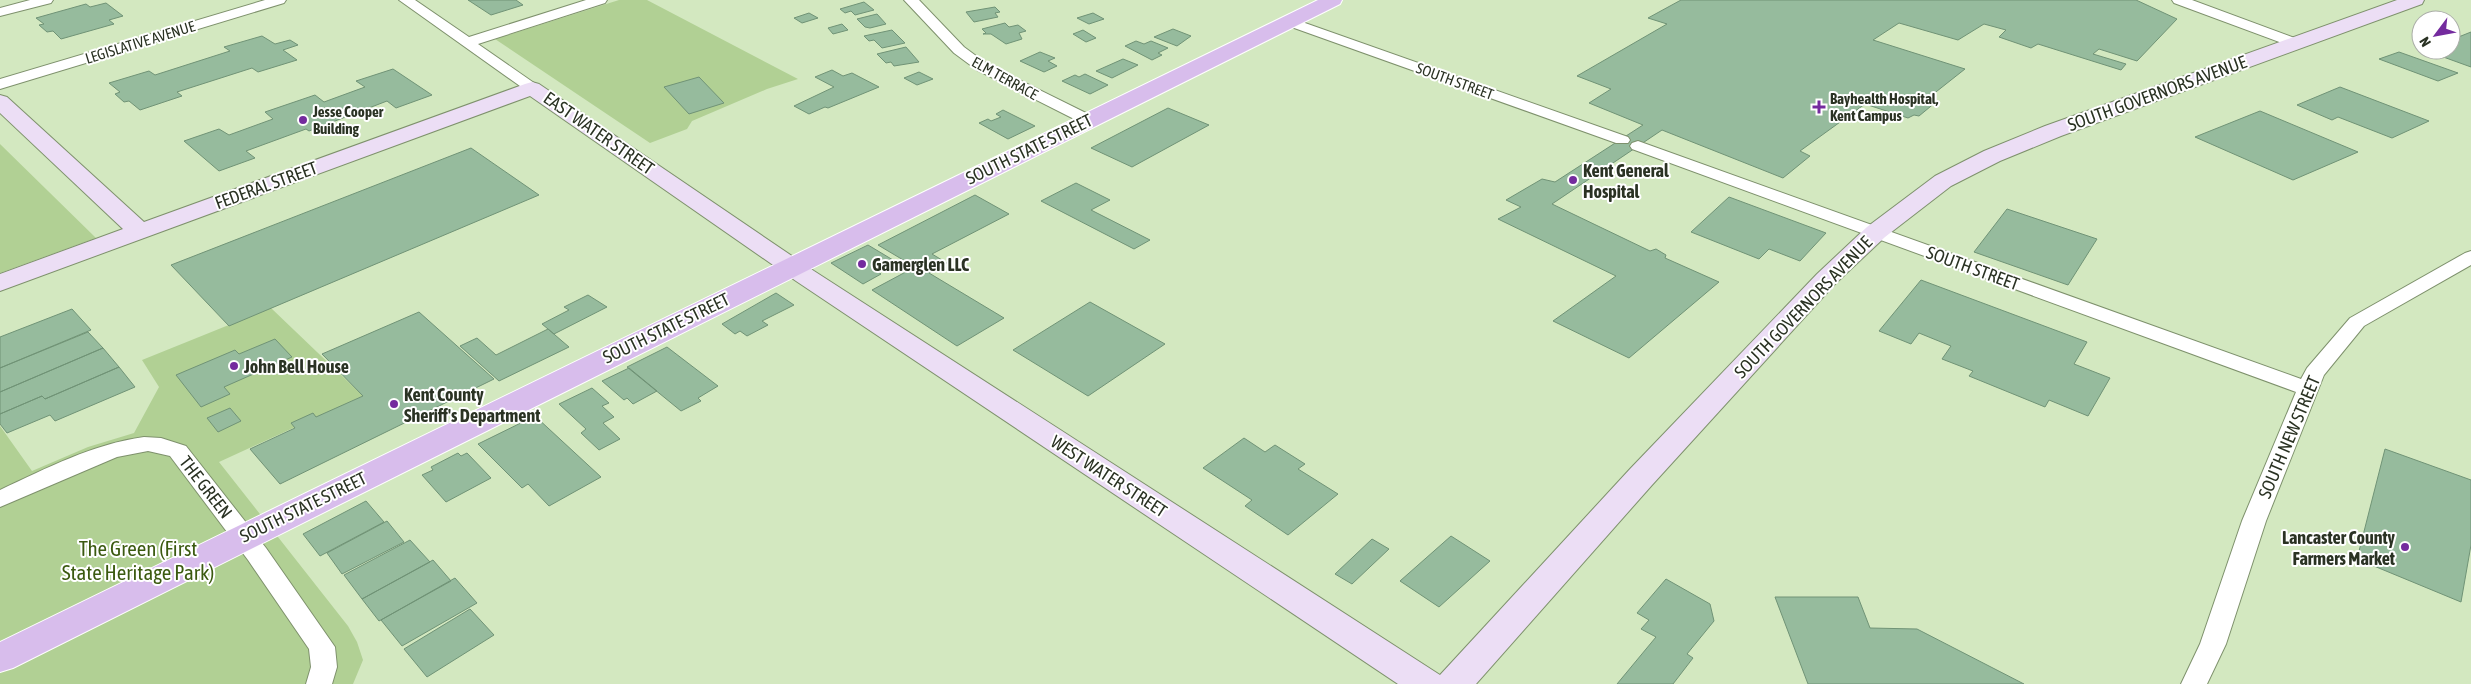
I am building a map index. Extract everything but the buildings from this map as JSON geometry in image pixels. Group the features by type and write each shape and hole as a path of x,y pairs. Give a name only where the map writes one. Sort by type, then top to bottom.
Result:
{"main road":[{"name":"SOUTH STATE STREET","path":"0,658 243,536 1333,0"}],"street":[{"path":"0,12 46,0"},
{"name":"LEGISLATIVE AVENUE","path":"0,84 280,0"},
{"name":"EAST WATER STREET","path":"406,0 792,266"},
{"path":"468,42 600,0"},
{"name":"ELM TERRACE","path":"911,0 958,50 982,67 1002,80 1088,120"},
{"path":"2179,0 2295,43"},
{"name":"SOUTH GOVERNORS AVENUE","path":"1454,684 1641,477 1807,299 1876,232 1943,181 1992,156 2052,131 2415,0"},
{"name":"SOUTH STREET","path":"1288,21 1622,140"},
{"name":"FEDERAL STREET","path":"0,283 532,88"},
{"path":"0,100 140,232"},
{"name":"SOUTH STREET","path":"1638,146 2309,389"},
{"name":"SOUTH NEW STREET","path":"2194,684 2213,644 2254,521 2314,373 2357,322 2471,258"},
{"name":"WEST WATER STREET","path":"792,266 1427,684"},
{"name":"THE GREEN","path":"0,499 106,452 144,444 162,445 178,451 243,536 322,647 324,667 319,684"}],"green space":[{"path":"619,0 647,0 798,79 767,89 692,121 687,129 650,143 495,39"},
{"path":"0,144 96,238 0,273"},
{"name":"The Green (First State Heritage Park)","path":"271,308 363,396 219,462 348,626 357,642 363,660 353,684 0,684 0,426 32,471 88,447 134,433 159,387 142,360"}],"place":[{"name":"Bayhealth Hospital, Kent Campus","path":"1819,107"},
{"name":"Jesse Cooper Building","path":"303,120"},
{"name":"Kent General Hospital","path":"1573,180"},
{"name":"Gamerglen LLC","path":"862,264"},
{"name":"John Bell House","path":"234,366"},
{"name":"Kent County Sheriff's Department","path":"394,404"},
{"name":"Lancaster County Farmers Market","path":"2405,547"}]}
